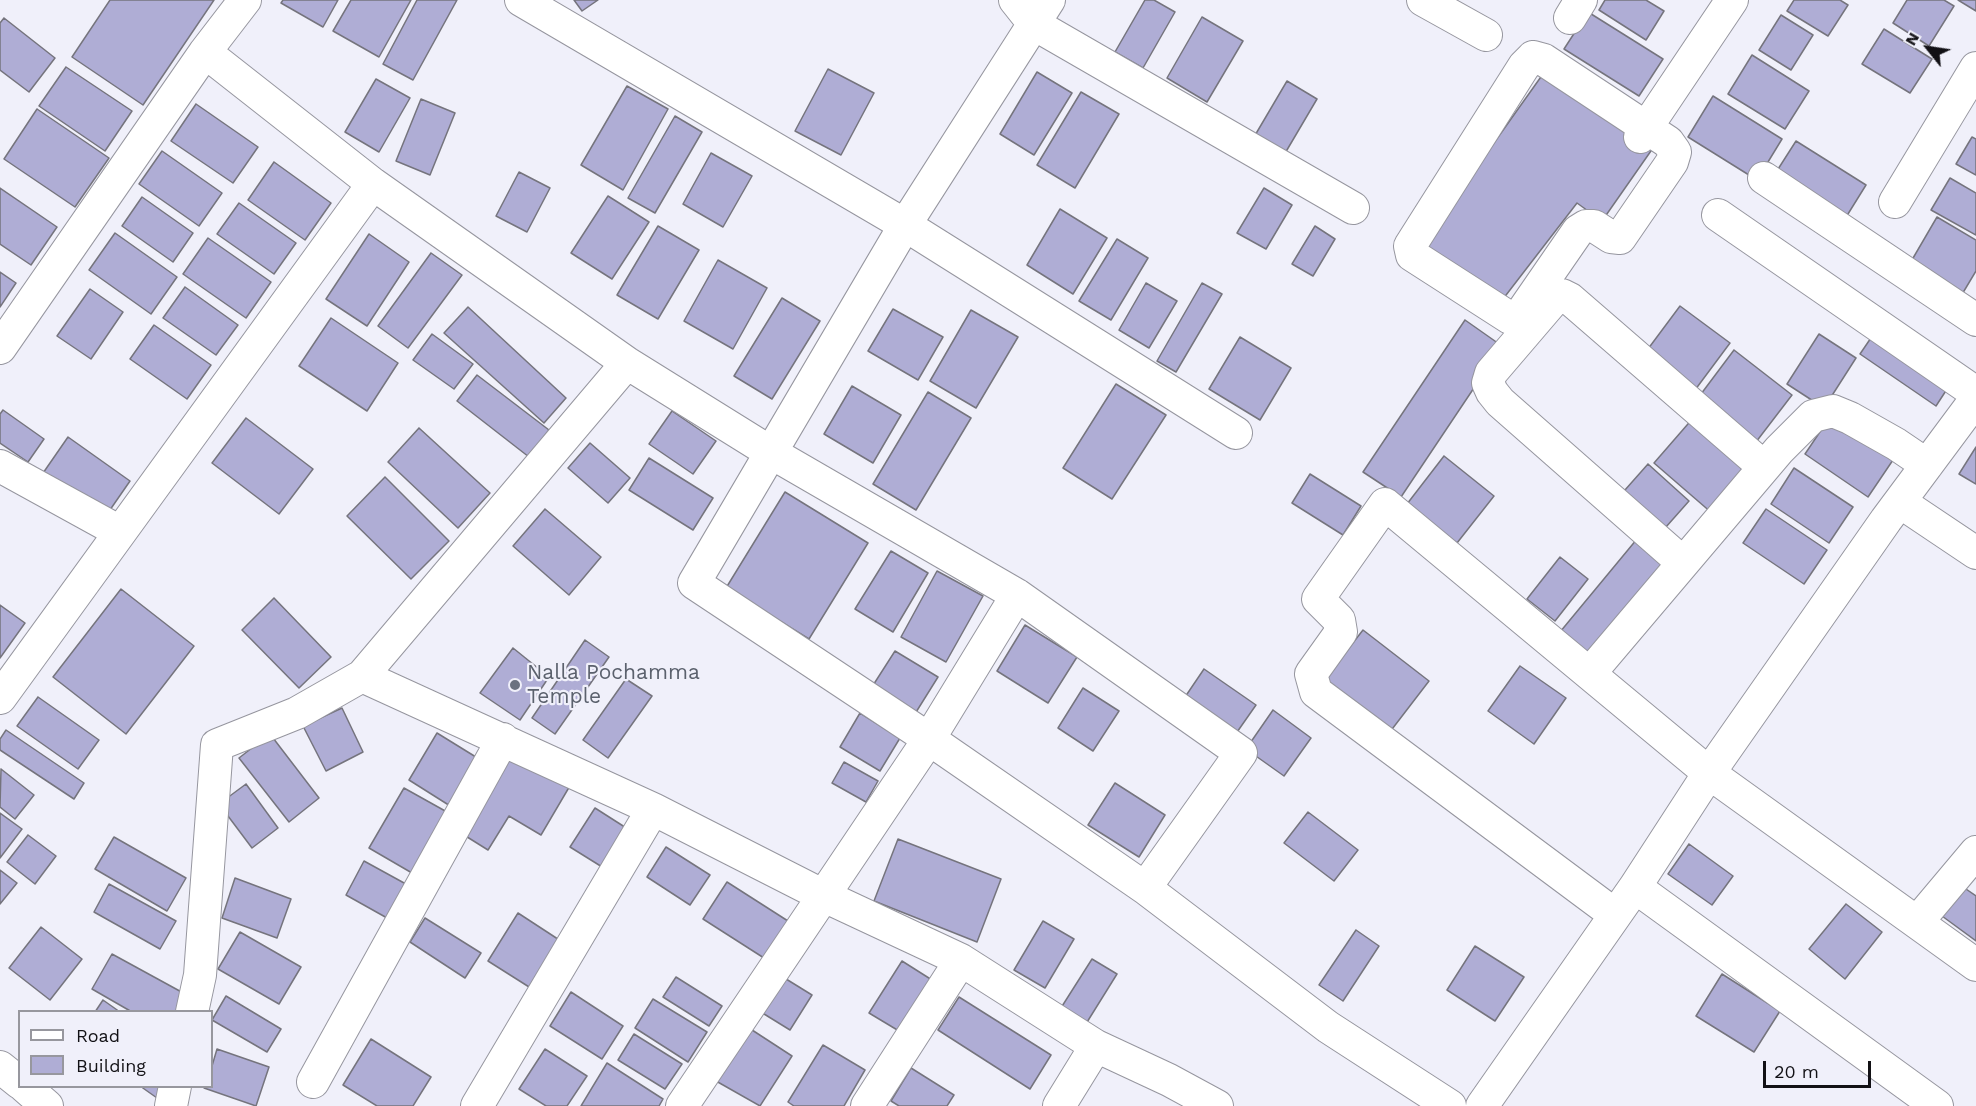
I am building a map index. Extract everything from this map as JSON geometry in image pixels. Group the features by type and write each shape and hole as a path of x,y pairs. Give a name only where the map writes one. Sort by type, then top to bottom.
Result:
{"street":[{"path":"0,348 205,52 245,0"},
{"path":"521,0 905,225 1236,433"},
{"path":"1015,0 1042,12 1353,208"},
{"path":"1423,0 1486,35"},
{"path":"1644,132 1732,0"},
{"path":"1042,12 905,225 694,584 929,740 1145,888 1328,1027 1450,1106"},
{"path":"205,52 373,184 627,363 770,452 1017,595 1241,753 1145,888"},
{"path":"1533,57 1544,60 1644,132 1668,142 1674,147 1675,156 1625,232 1616,238 1594,226 1586,226 1578,231 1517,318 1507,317 1412,255 1411,242 1524,66 1533,57"},
{"path":"1895,202 1976,68"},
{"path":"1764,178 1976,320"},
{"path":"0,698 373,184"},
{"path":"1718,215 1976,393"},
{"path":"1682,562 1500,402 1492,392 1488,382 1491,373 1556,297 1562,295 1570,298 1764,467"},
{"path":"192,1010 200,975 217,745 297,713 362,676 627,363"},
{"path":"1482,1106 1635,887 1709,773 1900,502 1976,399"},
{"path":"1590,673 1764,467 1813,416 1827,410 1850,418 1927,465"},
{"path":"0,466 120,532"},
{"path":"1900,502 1976,553"},
{"path":"1614,914 1316,692 1311,674 1341,632 1339,620 1318,598 1385,504 1709,773 1918,921 1976,965"},
{"path":"682,1106 822,895 929,740 1017,595"},
{"path":"362,676 653,809 822,895 962,960 1096,1046 1170,1080 1217,1106"},
{"path":"313,1082 503,739"},
{"path":"477,1106 653,809"},
{"path":"1918,921 1976,852"},
{"path":"1635,887 1937,1106"},
{"path":"867,1106 962,960"},
{"path":"1059,1106 1096,1046"},
{"path":"0,1067 18,1081"},
{"path":"26,1088 47,1106"},
{"path":"171,1106 175,1088"}],"building":[{"path":"110,0 214,0 143,105 72,57"},
{"path":"283,0 338,0 323,27 281,3"},
{"path":"351,0 411,0 379,57 333,31"},
{"path":"417,0 457,0 413,80 383,64"},
{"path":"574,0 598,0 582,11"},
{"path":"1145,0 1154,0 1175,12 1143,68 1115,52"},
{"path":"1605,0 1646,0 1664,11 1646,40 1599,10"},
{"path":"1794,0 1840,0 1848,5 1828,36 1787,11"},
{"path":"1907,0 1944,0 1954,6 1929,46 1893,23"},
{"path":"1958,0 1976,0 1976,11"},
{"path":"1588,12 1663,59 1639,96 1564,49"},
{"path":"1781,15 1813,35 1791,70 1759,50"},
{"path":"1202,17 1243,41 1207,102 1167,78"},
{"path":"4,18 55,58 29,92 0,70 0,23"},
{"path":"1884,29 1932,59 1910,93 1862,64"},
{"path":"1752,55 1809,91 1785,129 1728,94"},
{"path":"66,67 132,111 105,151 39,106"},
{"path":"828,69 874,93 841,155 795,131"},
{"path":"1037,72 1072,93 1034,155 1000,134"},
{"path":"1543,74 1653,148 1602,221 1577,203 1503,299 1422,244"},
{"path":"376,79 410,98 379,152 345,132"},
{"path":"1287,81 1317,99 1284,155 1254,137"},
{"path":"627,86 668,109 623,190 581,165"},
{"path":"1081,92 1119,114 1075,188 1037,165"},
{"path":"1713,96 1782,139 1757,180 1688,137"},
{"path":"421,99 455,113 430,175 396,161"},
{"path":"196,104 258,147 233,183 171,141"},
{"path":"37,109 109,158 75,207 4,159"},
{"path":"675,116 702,132 655,213 628,198"},
{"path":"1972,137 1976,139 1976,175 1956,164"},
{"path":"1796,141 1866,185 1843,222 1773,177"},
{"path":"162,151 222,193 199,226 139,184"},
{"path":"711,153 752,176 723,227 683,204"},
{"path":"274,162 331,203 305,240 248,200"},
{"path":"519,172 550,188 527,232 496,216"},
{"path":"1950,178 1976,193 1976,235 1931,210"},
{"path":"0,188 57,227 31,265 0,244"},
{"path":"1264,188 1292,205 1266,249 1237,233"},
{"path":"608,196 649,222 612,279 571,253"},
{"path":"142,197 193,233 173,262 122,226"},
{"path":"239,203 296,243 274,274 217,234"},
{"path":"1060,209 1107,238 1073,294 1027,265"},
{"path":"1937,217 1976,240 1976,271 1961,296 1909,265"},
{"path":"658,226 699,250 658,319 617,295"},
{"path":"1315,226 1335,239 1313,276 1292,264"},
{"path":"115,233 177,277 151,314 89,270"},
{"path":"369,234 409,262 367,326 326,299"},
{"path":"208,238 271,282 246,318 183,274"},
{"path":"1117,239 1148,258 1111,320 1079,301"},
{"path":"431,253 462,275 408,348 378,326"},
{"path":"718,260 767,288 733,349 684,321"},
{"path":"0,272 16,283 0,307"},
{"path":"1146,283 1177,301 1149,348 1119,330"},
{"path":"1202,283 1222,294 1176,372 1157,361"},
{"path":"185,287 238,325 216,355 163,318"},
{"path":"90,289 123,312 91,359 57,336"},
{"path":"782,298 820,321 772,399 734,376"},
{"path":"1680,306 1730,343 1695,390 1645,353"},
{"path":"468,307 566,398 544,423 444,333"},
{"path":"893,309 943,337 918,380 868,351"},
{"path":"971,310 1018,337 976,408 930,381"},
{"path":"331,318 398,363 367,411 299,366"},
{"path":"1465,320 1502,346 1401,497 1363,472"},
{"path":"154,325 211,365 187,399 130,359"},
{"path":"1875,332 1951,383 1936,406 1860,354"},
{"path":"432,334 473,364 454,389 413,360"},
{"path":"1819,334 1856,358 1824,408 1787,384"},
{"path":"1240,337 1291,368 1260,420 1209,389"},
{"path":"1734,350 1792,395 1756,442 1698,398"},
{"path":"477,375 549,430 529,457 457,401"},
{"path":"1116,384 1166,415 1112,499 1063,468"},
{"path":"852,386 901,415 873,463 824,434"},
{"path":"928,392 971,418 916,510 873,484"},
{"path":"3,410 44,439 28,462 0,443 0,414"},
{"path":"672,411 716,441 693,474 649,444"},
{"path":"1832,414 1895,457 1868,497 1805,454"},
{"path":"1694,417 1753,467 1713,514 1654,463"},
{"path":"246,418 313,469 279,514 212,463"},
{"path":"419,428 490,493 458,528 388,462"},
{"path":"68,437 130,481 103,520 41,476"},
{"path":"590,443 630,478 608,503 568,468"},
{"path":"1976,447 1976,484 1959,474"},
{"path":"1444,456 1494,496 1457,543 1407,504"},
{"path":"649,458 713,498 693,530 629,490"},
{"path":"1648,464 1689,501 1658,536 1617,499"},
{"path":"1794,468 1853,507 1829,543 1771,504"},
{"path":"1310,474 1361,506 1343,535 1292,503"},
{"path":"385,477 449,541 411,579 347,516"},
{"path":"785,492 868,543 809,639 726,588"},
{"path":"545,509 601,557 569,595 513,546"},
{"path":"1766,509 1827,550 1804,584 1743,543"},
{"path":"1637,539 1669,566 1591,658 1560,632"},
{"path":"891,551 928,573 893,632 855,609"},
{"path":"1560,557 1588,579 1555,621 1527,599"},
{"path":"937,571 983,596 946,662 901,637"},
{"path":"121,589 194,646 126,734 53,677"},
{"path":"274,598 331,657 299,688 242,630"},
{"path":"0,605 25,623 0,658"},
{"path":"1025,625 1077,657 1048,703 997,671"},
{"path":"1363,630 1429,681 1386,737 1320,685"},
{"path":"585,640 609,657 555,734 532,718"},
{"name":"Nalla Pochamma Temple","path":"513,648 549,677 520,720 480,693"},
{"path":"895,651 938,677 913,717 870,690"},
{"path":"1520,666 1566,698 1534,744 1488,711"},
{"path":"1204,669 1256,705 1235,735 1183,700"},
{"path":"626,679 652,696 608,758 583,740"},
{"path":"1083,688 1119,711 1093,751 1058,728"},
{"path":"38,697 99,740 78,769 17,726"},
{"path":"342,708 363,752 326,771 303,726"},
{"path":"1273,710 1311,738 1284,776 1246,749"},
{"path":"860,713 900,738 880,771 840,747"},
{"path":"6,730 84,783 74,799 0,750 0,739"},
{"path":"437,733 484,762 455,809 409,780"},
{"path":"270,734 319,798 289,822 239,758"},
{"path":"514,750 571,784 541,835 509,816 488,850 464,835"},
{"path":"844,762 878,781 866,802 832,783"},
{"path":"1,769 34,795 15,819 0,807"},
{"path":"1115,783 1165,815 1139,857 1088,825"},
{"path":"246,784 278,828 252,848 219,804"},
{"path":"404,788 447,812 412,873 369,848"},
{"path":"595,808 631,831 607,870 570,847"},
{"path":"1308,812 1358,850 1334,881 1284,843"},
{"path":"0,813 22,829 0,858"},
{"path":"28,835 56,856 35,884 7,862"},
{"path":"114,837 186,878 167,911 95,869"},
{"path":"898,839 1001,879 977,942 874,901"},
{"path":"1689,844 1733,876 1712,905 1668,874"},
{"path":"666,847 710,875 690,905 647,877"},
{"path":"364,861 415,889 396,923 346,895"},
{"path":"0,870 17,883 0,904"},
{"path":"235,878 291,899 277,938 222,918"},
{"path":"727,882 788,921 764,958 703,919"},
{"path":"109,884 176,921 160,949 94,912"},
{"path":"1963,887 1976,896 1976,941 1942,916"},
{"path":"1846,904 1882,932 1845,979 1809,949"},
{"path":"518,913 567,945 537,992 488,961"},
{"path":"425,918 481,953 465,978 410,942"},
{"path":"1043,921 1074,939 1045,988 1014,970"},
{"path":"41,927 82,959 50,1000 9,968"},
{"path":"1356,930 1379,946 1343,1001 1319,985"},
{"path":"240,932 301,967 279,1004 218,969"},
{"path":"1475,946 1524,977 1495,1021 1447,990"},
{"path":"112,954 187,995 179,1010 129,1010 92,989"},
{"path":"1092,959 1117,974 1084,1027 1059,1011"},
{"path":"902,961 932,980 899,1031 869,1013"},
{"path":"778,974 812,995 790,1030 756,1009"},
{"path":"1722,974 1780,1011 1754,1052 1696,1016"},
{"path":"676,977 722,1006 709,1026 663,997"},
{"path":"571,992 623,1026 602,1059 550,1026"},
{"path":"226,996 281,1029 267,1052 213,1021"},
{"path":"959,997 1051,1055 1030,1089 938,1030"},
{"path":"653,999 707,1032 688,1062 635,1028"},
{"path":"103,1000 117,1010 96,1010"},
{"path":"749,1028 792,1056 760,1106 716,1081"},
{"path":"634,1034 682,1064 665,1089 618,1060"},
{"path":"371,1039 431,1077 413,1106 377,1106 343,1085"},
{"path":"823,1045 865,1070 844,1106 794,1106 788,1102"},
{"path":"217,1049 269,1067 256,1106 204,1088 213,1088 213,1063"},
{"path":"545,1049 587,1076 567,1106 546,1106 519,1089"},
{"path":"607,1063 663,1099 659,1106 581,1106"},
{"path":"911,1068 954,1095 947,1106 899,1106 891,1101"},
{"path":"143,1088 164,1088 157,1098"}],"place":[{"name":"Nalla Pochamma Temple","path":"515,685"}]}
